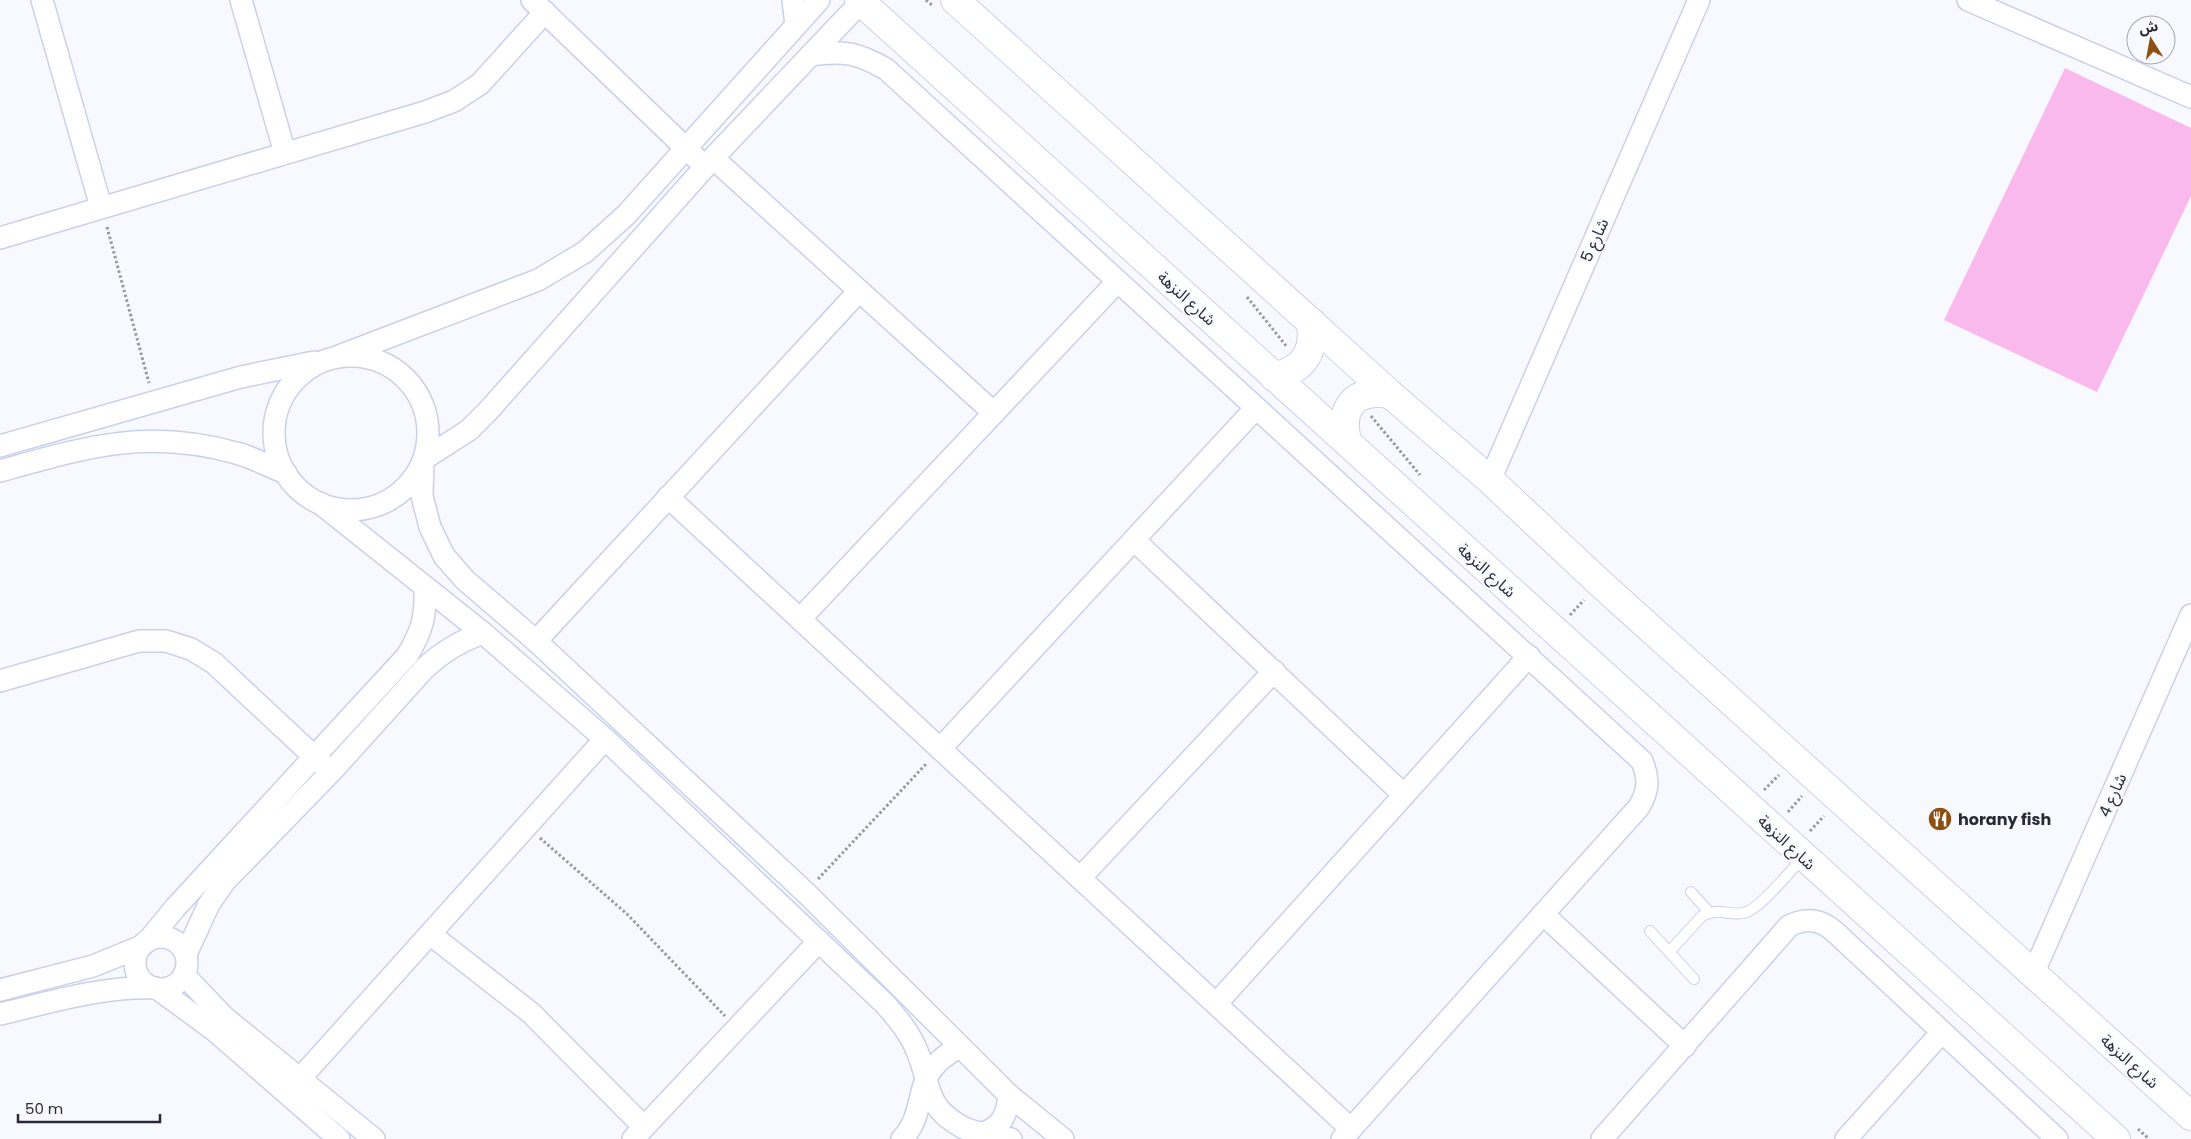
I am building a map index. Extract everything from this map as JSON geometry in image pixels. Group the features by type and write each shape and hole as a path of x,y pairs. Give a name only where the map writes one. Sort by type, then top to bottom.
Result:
{"main road":[{"name":"شارع النزهة","path":"860,1 1346,442 1805,846 2125,1132"},
{"name":"شارع النزهة","path":"944,3 1311,322 1381,403 1490,480 1601,584 2191,1116"},
{"path":"1274,377 1289,374 1301,364 1310,352 1313,337 1311,322"},
{"path":"1346,442 1343,425 1347,410 1358,397 1374,392 1381,403"}],"street":[{"path":"42,0 101,208"},
{"path":"240,0 285,153"},
{"path":"793,0 796,25"},
{"path":"819,0 626,215 585,252 546,276 331,358 301,374 284,395 275,421 275,448 286,473 295,485 483,633 605,739 885,1004 904,1026 918,1052 925,1081 933,1101 947,1117 964,1128 1011,1139"},
{"name":"شارع 5","path":"1490,480 1699,0"},
{"path":"1968,0 2191,97"},
{"path":"320,503 343,509 367,508 390,499 409,484 423,461 448,446 469,430 709,162 860,1"},
{"path":"0,238 425,112 454,101 480,84 538,6 686,148 709,162 859,291 994,414"},
{"path":"668,497 1216,1004 1347,1134 1639,807 1647,792 1648,776 1642,761 886,69 863,56 837,51 811,55"},
{"path":"800,619 1117,282"},
{"path":"536,641 859,291"},
{"path":"0,446 240,377 331,358 366,357 391,366 411,383 425,406 429,433 423,461 422,496 428,519 444,556 465,580 536,641 806,892 1009,1095 1063,1139"},
{"path":"940,749 1256,408"},
{"path":"0,471 84,448 136,440 187,442 238,453 286,473"},
{"path":"1134,540 1404,795"},
{"path":"374,1139 293,1086 157,989 146,984 139,976 136,966 137,955 175,908 407,656 420,635 424,619 425,588"},
{"name":"شارع 4","path":"2033,974 2191,615"},
{"path":"0,1014 100,990 128,987 157,989 173,986 185,964 209,904 225,881 331,772 442,652 462,641 483,633"},
{"path":"0,681 139,641 166,641 192,649 214,663 331,772"},
{"path":"1216,1004 1528,656"},
{"path":"1080,878 1274,671"},
{"path":"293,1086 605,739"},
{"path":"1543,914 1685,1046"},
{"path":"1602,1139 1789,926 1801,921 1814,920 1826,924 2057,1139"},
{"path":"430,934 531,1013 638,1133 819,941"},
{"path":"0,990 93,966 155,938 170,939 177,942 185,964 224,1017 293,1086 339,1139"},
{"path":"1846,1139 1942,1032"},
{"path":"902,1139 919,1110 925,1081 939,1061 959,1047"},
{"path":"963,1139 985,1133 999,1125 1008,1111 1009,1095"}],"lane":[{"path":"1670,952 1702,916 1709,912 1722,910 1738,914 1754,908 1805,846"},
{"path":"1691,892 1709,912"},
{"path":"1650,931 1694,979"}],"path":[{"path":"926,0 944,3"},
{"path":"101,208 154,402"},
{"path":"1245,296 1285,344 1286,352"},
{"path":"1381,403 1371,417 1426,482"},
{"path":"1561,610 1568,617 1586,598 1579,592"},
{"path":"806,892 940,749"},
{"path":"1772,767 1786,779"},
{"path":"1768,798 1762,792 1780,774"},
{"path":"1780,809 1786,814 1803,795 1797,790"},
{"path":"1818,808 1832,821"},
{"path":"1805,846 1825,815"},
{"path":"527,826 627,914 737,1028"},
{"path":"2125,1132 2149,1139"}],"shaded area":[{"path":"2065,68 2191,128 2191,196 2097,392 1944,320"}],"place":[{"name":"horany fish","path":"1940,819"}]}
